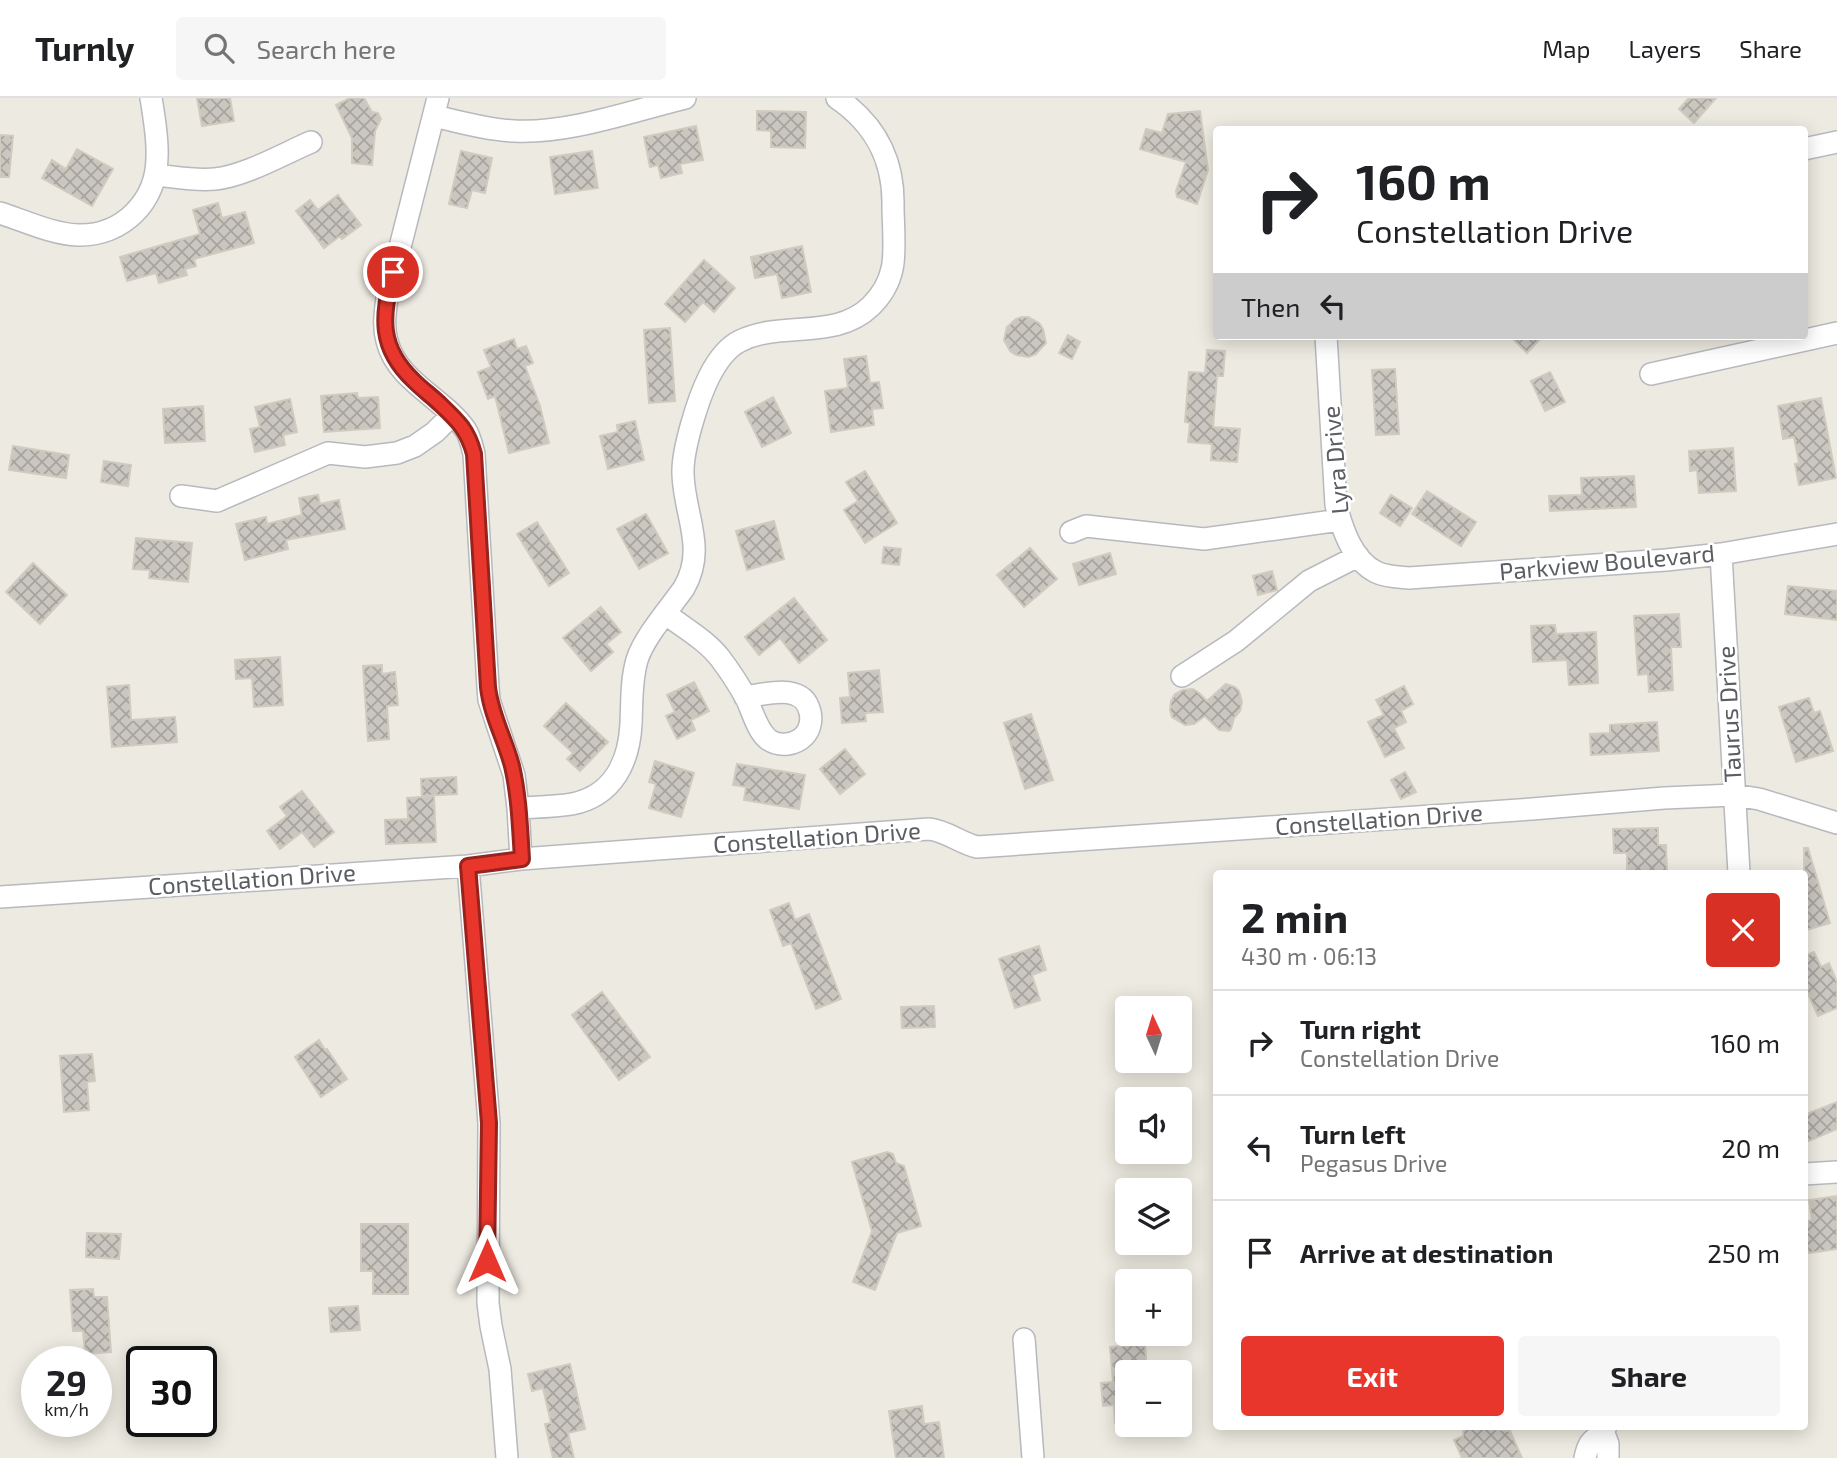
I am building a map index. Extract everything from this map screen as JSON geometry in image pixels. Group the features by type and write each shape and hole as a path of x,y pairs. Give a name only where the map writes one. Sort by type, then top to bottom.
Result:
{"street":[{"path":"0,213 63,233 78,234 104,232 127,221 140,208 156,175 157,156 151,98"},
{"path":"522,859 511,762 489,700 474,454 466,430 400,367 387,344 387,298 436,107 491,129 538,131 564,128 685,98"},
{"path":"518,808 575,804 601,791 613,781 623,766 629,749 637,658 645,642 690,578 694,566 695,537 684,488 685,453 702,392 718,361 739,342 754,336 837,326 852,321 878,299 887,284 893,267 894,190 891,174 877,139 866,122 836,98"},
{"path":"156,175 218,179 236,175 311,142"},
{"path":"1808,148 1837,142"},
{"path":"1808,339 1837,333"},
{"name":"Lyra Drive","path":"1327,340 1336,505 1346,537 1363,562 1376,572"},
{"path":"1651,374 1805,340"},
{"path":"181,496 217,501 328,453 365,457 397,453 415,446 435,432 452,415"},
{"path":"1071,532 1086,526 1204,539 1340,520"},
{"name":"Parkview Boulevard","path":"1376,572 1409,578 1549,570 1721,554 1837,534"},
{"name":"Taurus Drive","path":"1721,554 1739,870"},
{"path":"1182,676 1236,641 1308,581 1358,556"},
{"path":"666,614 710,647 745,697"},
{"name":"Constellation Drive","path":"0,897 468,866 522,859 929,829 942,831 977,847 1734,795 1759,799 1837,823"},
{"path":"468,866 489,1123 488,1303 500,1369 507,1458"},
{"path":"1808,1174 1837,1172"},
{"path":"1024,1339 1033,1458"},
{"path":"1586,1458 1592,1439 1604,1430"},
{"path":"1605,1430 1608,1458"}],"building":[{"path":"197,98 230,98 234,121 202,126"},
{"path":"350,98 364,98 372,112 378,113 381,119 375,131 372,165 352,163 352,138 336,105"},
{"path":"1689,98 1716,98 1694,123 1679,109"},
{"path":"757,111 806,112 805,148 771,147 771,131 757,130"},
{"path":"1200,111 1208,170 1197,204 1177,197 1176,191 1186,162 1140,149 1146,129 1162,133 1168,114"},
{"path":"696,126 703,160 680,164 682,173 661,178 658,165 650,167 644,137"},
{"path":"0,135 13,136 9,177 0,177"},
{"path":"77,149 113,169 92,206 42,178 52,160 66,169"},
{"path":"461,151 492,158 485,193 472,190 467,208 449,204"},
{"path":"592,151 598,188 555,194 550,157"},
{"path":"338,195 361,225 324,248 296,211 310,200 318,210"},
{"path":"218,203 222,218 245,212 254,243 194,259 196,266 185,269 187,275 159,283 156,273 127,281 120,257 200,234 193,210"},
{"path":"802,246 811,292 782,298 777,274 755,278 751,257"},
{"path":"704,260 735,288 714,312 703,302 685,322 665,304"},
{"path":"1022,317 1039,323 1046,343 1036,354 1029,357 1010,351 1004,340 1007,327"},
{"path":"670,328 675,401 649,403 644,330"},
{"path":"1068,335 1080,342 1072,359 1059,353"},
{"path":"514,339 517,349 526,346 533,363 525,366 540,406 549,443 509,453 495,396 488,399 478,372 491,367 484,350"},
{"path":"1514,340 1539,340 1527,353"},
{"path":"1207,350 1225,351 1223,376 1217,376 1213,427 1240,429 1237,462 1211,460 1212,444 1188,442 1190,423 1185,422 1189,372 1205,373"},
{"path":"866,356 870,383 879,382 883,408 872,409 874,425 831,432 825,391 848,388 844,359"},
{"path":"1395,369 1399,434 1376,435 1372,370"},
{"path":"1550,372 1565,402 1545,411 1531,381"},
{"path":"357,393 358,398 378,397 380,428 324,432 321,396"},
{"path":"773,397 791,433 762,447 745,412"},
{"path":"1821,398 1836,478 1799,485 1795,464 1799,463 1794,437 1783,439 1778,406"},
{"path":"290,399 297,432 283,435 285,445 255,452 250,429 260,427 255,407"},
{"path":"203,406 205,441 165,443 163,409"},
{"path":"635,421 644,460 608,469 600,436 618,432 617,425"},
{"path":"13,446 69,455 66,478 9,470"},
{"path":"1733,448 1736,491 1699,493 1697,470 1690,471 1689,451"},
{"path":"104,461 131,465 128,486 101,482"},
{"path":"865,471 897,523 865,543 844,510 858,501 846,482"},
{"path":"1634,476 1636,507 1550,511 1549,496 1582,495 1581,478"},
{"path":"1427,491 1476,522 1461,546 1412,514"},
{"path":"318,495 320,504 339,500 345,529 286,540 288,549 245,560 236,524 266,517 267,524 302,515 299,498"},
{"path":"1391,495 1412,508 1400,526 1380,513"},
{"path":"646,514 668,553 639,569 617,529"},
{"path":"774,521 784,559 747,570 736,531"},
{"path":"537,522 569,573 549,586 517,534"},
{"path":"136,538 192,543 188,582 149,578 150,570 133,569"},
{"path":"884,547 901,549 899,565 882,563"},
{"path":"1030,548 1057,579 1024,607 997,575"},
{"path":"1110,553 1116,574 1079,585 1073,564"},
{"path":"33,563 67,595 40,624 6,592"},
{"path":"1272,571 1277,590 1258,595 1253,576"},
{"path":"1788,586 1837,591 1837,620 1785,614"},
{"path":"794,598 827,640 799,663 780,638 759,655 745,637"},
{"path":"601,607 621,632 606,644 613,652 591,671 563,638"},
{"path":"1679,614 1681,647 1671,647 1673,690 1649,692 1648,674 1638,675 1634,616"},
{"path":"1555,625 1556,634 1596,632 1598,683 1569,685 1567,660 1533,662 1531,626"},
{"path":"280,657 283,705 254,707 252,678 236,679 235,660"},
{"path":"382,665 382,674 395,672 398,705 387,706 389,739 368,741 363,666"},
{"path":"879,670 883,712 865,713 866,721 842,723 840,698 850,697 848,673"},
{"path":"694,682 709,711 691,720 695,730 677,739 666,716 675,712 667,695"},
{"path":"1226,684 1239,691 1242,702 1229,731 1219,730 1205,716 1194,724 1185,725 1172,717 1171,701 1175,694 1193,689 1207,701"},
{"path":"129,685 131,720 175,717 177,742 112,747 107,687"},
{"path":"1404,686 1413,704 1401,711 1406,722 1394,728 1404,748 1385,757 1368,722 1384,715 1376,700"},
{"path":"1809,698 1814,713 1820,711 1833,751 1796,762 1779,707"},
{"path":"566,703 608,742 580,771 567,759 573,753 544,726"},
{"path":"1031,714 1053,780 1025,789 1004,723"},
{"path":"1657,722 1659,751 1591,755 1590,734 1610,733 1610,725"},
{"path":"845,749 865,774 840,794 820,769"},
{"path":"655,761 694,773 681,817 649,808 656,784 649,782"},
{"path":"737,764 805,775 799,809 744,800 746,787 733,785"},
{"path":"1405,772 1416,792 1401,799 1391,780"},
{"path":"456,777 457,794 422,796 421,779"},
{"path":"302,791 334,832 314,847 302,832 280,849 267,831 287,816 280,807"},
{"path":"434,796 436,842 386,844 385,820 408,819 407,798"},
{"path":"1658,828 1658,845 1666,845 1667,870 1627,870 1627,853 1614,853 1613,829"},
{"path":"1804,848 1808,848 1830,923 1808,929 1808,870 1804,870"},
{"path":"789,903 795,920 809,914 841,999 816,1009 791,943 783,946 770,910"},
{"path":"1039,946 1046,970 1032,975 1040,1000 1015,1008 999,959"},
{"path":"1814,952 1821,967 1829,963 1837,982 1837,1008 1818,1016 1808,994 1808,954"},
{"path":"602,992 650,1057 619,1080 572,1015"},
{"path":"934,1006 935,1027 902,1028 901,1007"},
{"path":"319,1040 347,1079 321,1097 295,1057"},
{"path":"92,1054 95,1081 87,1082 89,1110 64,1112 60,1056"},
{"path":"1837,1102 1837,1129 1808,1141 1808,1113"},
{"path":"887,1152 893,1154 896,1163 904,1166 921,1226 897,1233 875,1290 853,1282 872,1231 852,1162"},
{"path":"1837,1196 1837,1249 1808,1253 1808,1221 1812,1220 1809,1200"},
{"path":"361,1224 408,1224 408,1294 373,1294 373,1271 361,1271"},
{"path":"87,1233 121,1234 119,1259 86,1257"},
{"path":"93,1289 94,1297 107,1297 111,1346 84,1346 83,1331 73,1331 70,1290"},
{"path":"358,1306 360,1330 331,1332 329,1308"},
{"path":"1145,1346 1146,1360 1115,1360 1115,1423 1114,1405 1103,1406 1101,1383 1113,1382 1110,1347"},
{"path":"570,1364 585,1429 568,1433 574,1458 553,1458 545,1424 551,1423 543,1388 532,1391 528,1374"},
{"path":"922,1406 924,1424 939,1422 944,1458 896,1458 889,1411"},
{"path":"1464,1430 1510,1431 1522,1458 1462,1458 1454,1440 1463,1436"}],"route":[{"path":"393,272 384,318 387,344 400,367 466,430 474,454 489,700 511,762 518,808 522,859 468,866 489,1123 487,1261"}]}
